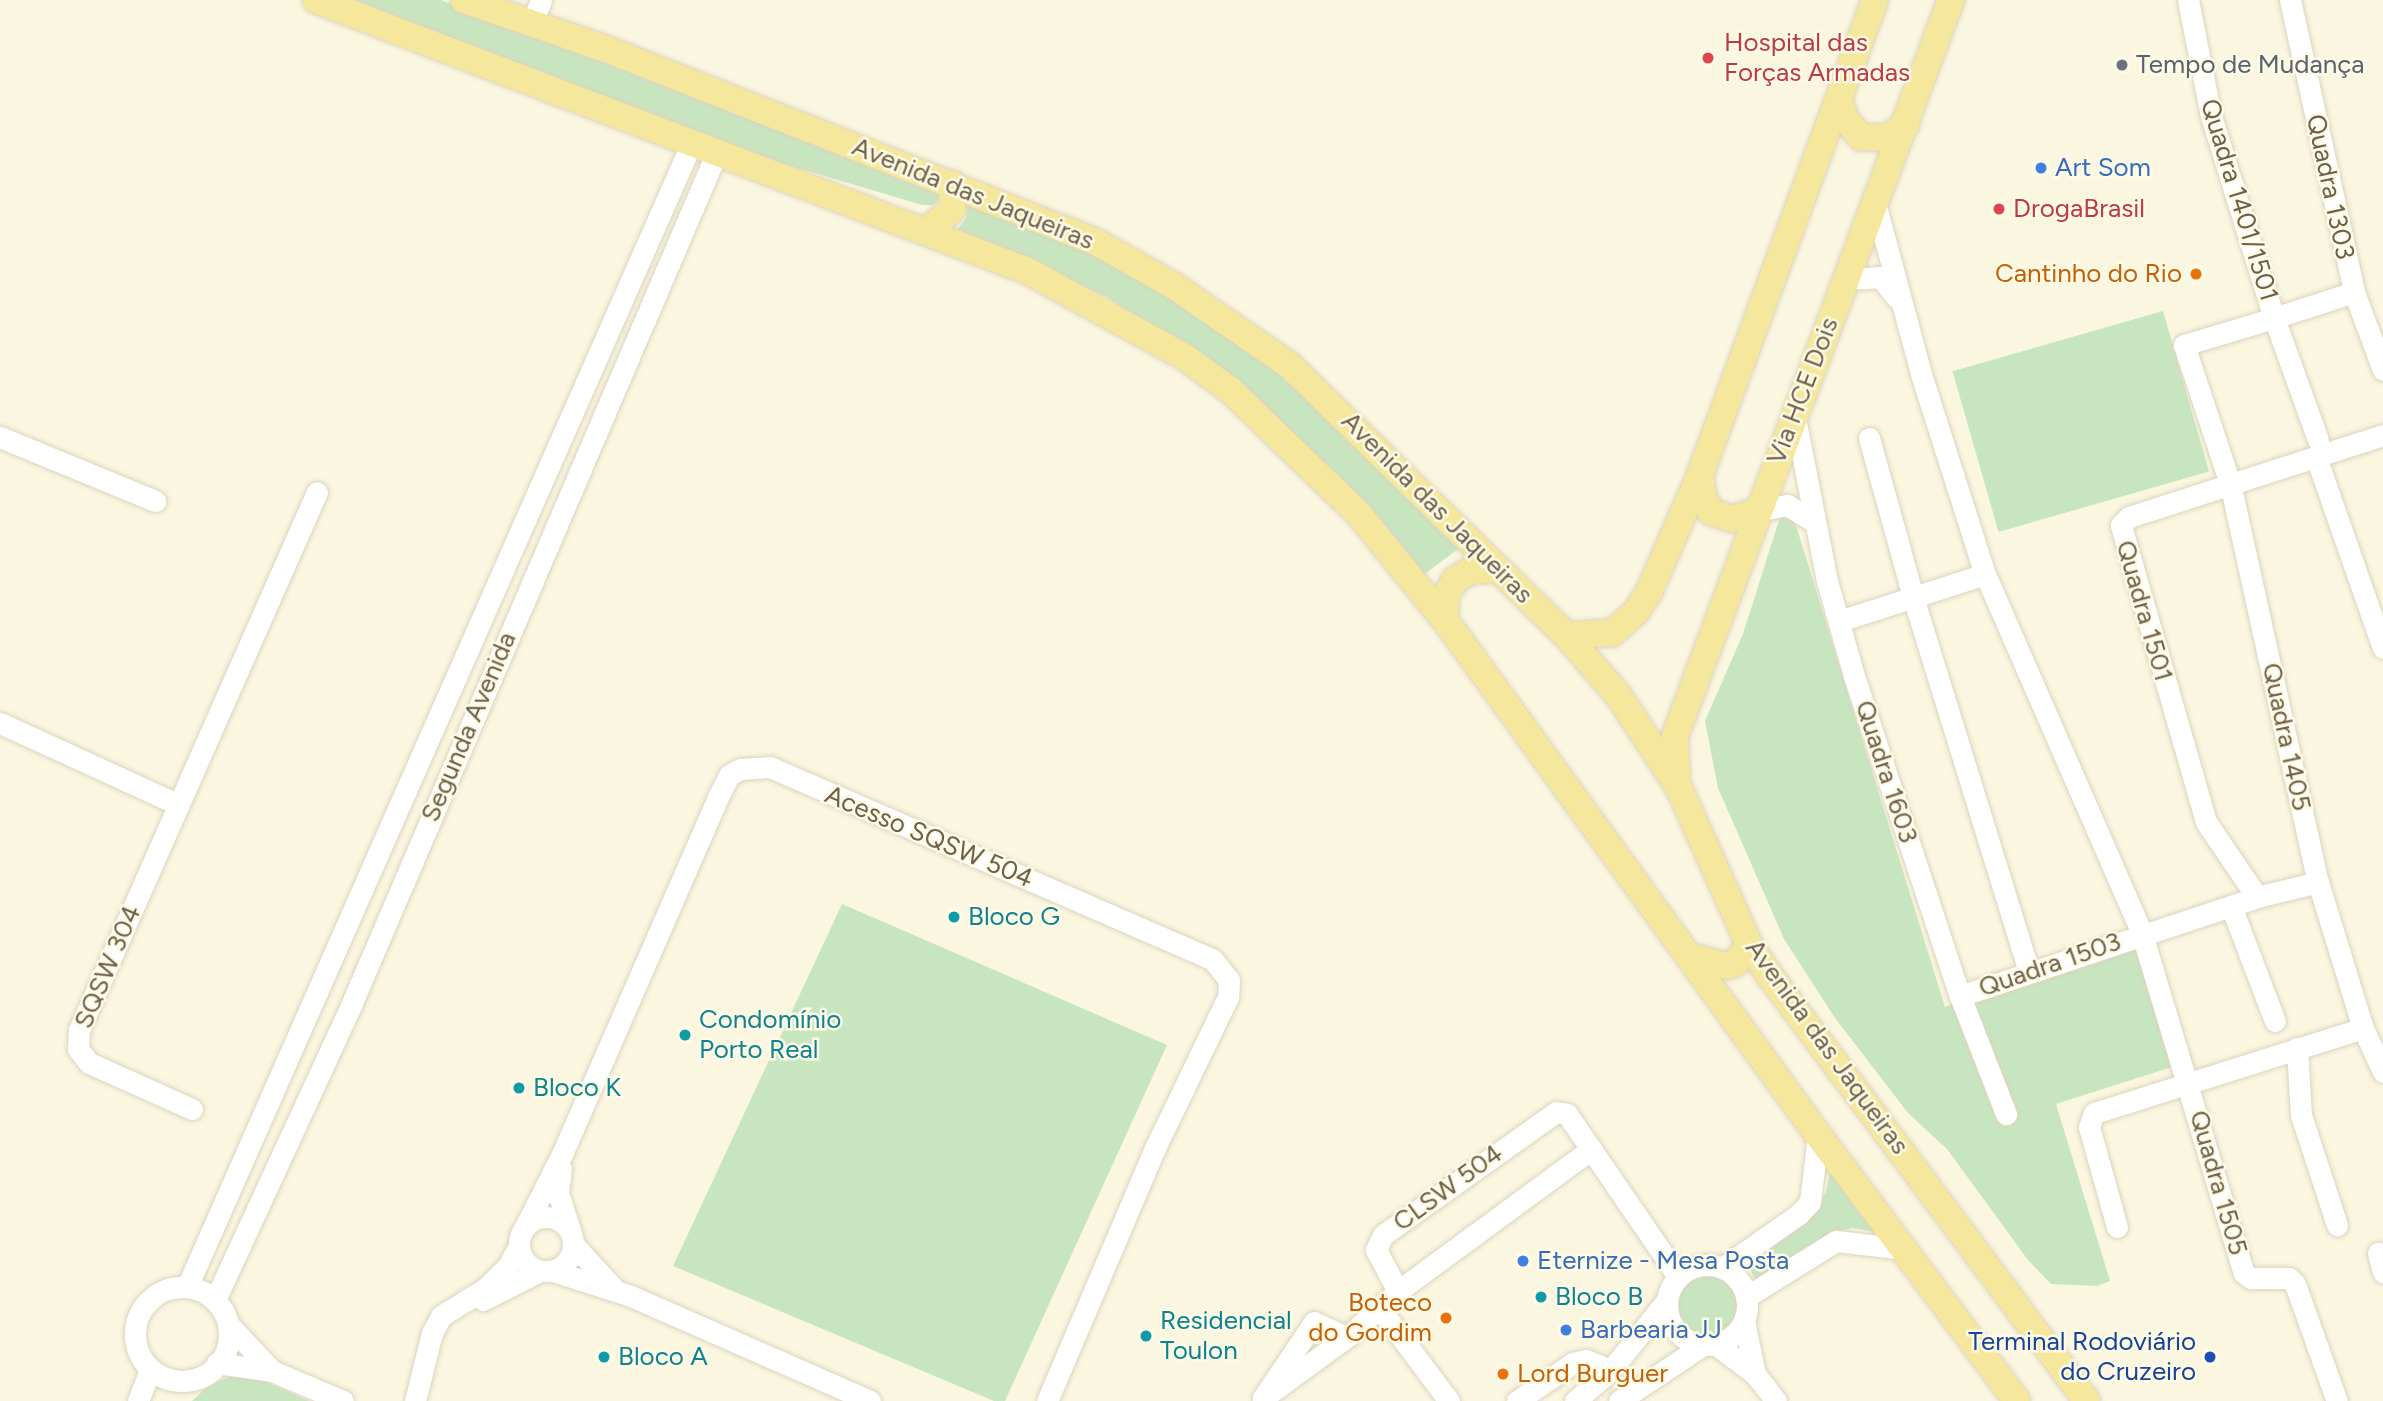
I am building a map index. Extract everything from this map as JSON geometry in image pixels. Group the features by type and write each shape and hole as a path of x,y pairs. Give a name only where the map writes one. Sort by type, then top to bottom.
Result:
{"main road":[{"name":"Avenida das Jaqueiras","path":"316,0 928,230 1028,271 1099,307 1230,390 1358,513 1445,620 1692,957 1818,1135"},
{"name":"Avenida das Jaqueiras","path":"464,0 606,49 1096,242 1174,286 1289,365 1566,635 1618,695 1678,786 1749,944 2087,1401"},
{"path":"1566,635 1603,636 1636,612 1700,475 1875,0"},
{"name":"Via HCE Dois","path":"1678,786 1675,736 1756,511 1795,418 1951,0"},
{"path":"1839,100 1846,120 1861,137 1886,138 1906,125"},
{"path":"928,230 952,209 953,184"},
{"path":"1700,475 1703,497 1711,512 1733,519 1756,511"},
{"path":"1445,620 1446,596 1455,580 1470,571 1497,569"},
{"path":"1692,957 1727,966 1736,963 1749,944"},
{"path":"1818,1135 2017,1401"}],"street":[{"path":"531,25 541,0"},
{"name":"Quadra 1401/1501","path":"2188,0 2211,116 2317,448"},
{"name":"Quadra 1303","path":"2290,0 2354,292 2383,370"},
{"name":"Segunda Avenida","path":"187,1287 692,142"},
{"name":"Segunda Avenida","path":"215,1300 352,1003 717,152"},
{"path":"1875,203 1900,303 1985,574 2142,934"},
{"path":"1847,279 1880,277 1900,303"},
{"path":"2354,292 2185,345 2230,483 2317,448 2383,435"},
{"name":"Quadra 1603","path":"1795,418 1813,521 1839,621 1960,996"},
{"path":"0,437 155,501"},
{"path":"1869,438 1913,597 2029,972"},
{"path":"2317,448 2383,648"},
{"name":"Quadra 1405","path":"2230,483 2318,882 2363,1028 2383,1072"},
{"name":"Quadra 1501","path":"2230,483 2129,517 2120,531 2206,822 2257,897"},
{"name":"SQSW 304","path":"192,1109 100,1070 81,1056 77,1041 177,804 317,492"},
{"path":"1756,511 1787,505 1813,521"},
{"path":"1839,621 1985,574"},
{"path":"0,723 177,804"},
{"name":"Acesso SQSW 504","path":"415,1401 432,1333 441,1317 486,1288 508,1266 563,1152 729,775 741,769 770,767 1212,959 1229,980 1228,997 1155,1148 1047,1401"},
{"name":"Quadra 1503","path":"2006,1114 1960,996 2257,897 2318,882"},
{"path":"2231,906 2275,1021"},
{"name":"Quadra 1503","path":"2142,934 2189,1082"},
{"name":"Quadra 1505","path":"2117,1227 2089,1127 2091,1116 2101,1108 2363,1028"},
{"path":"2297,1048 2301,1115 2337,1225"},
{"name":"Quadra 1505","path":"2189,1082 2244,1273 2251,1278 2289,1278 2295,1284 2337,1401"},
{"name":"CLSW 504","path":"1347,1337 1398,1291 1591,1149 1567,1114 1551,1115 1383,1235 1376,1250 1398,1291"},
{"path":"1722,1268 1799,1214 1810,1202 1818,1135"},
{"path":"1591,1149 1678,1276"},
{"name":"Acesso SQSW 504","path":"563,1152 558,1193 572,1237 619,1293"},
{"path":"547,1216 562,1221 572,1237 566,1264 546,1271 525,1262 521,1237 547,1216"},
{"path":"1746,1297 1836,1241 1904,1248"},
{"path":"1574,1401 1611,1370 1666,1301 1678,1276 1699,1266 1722,1268 1733,1275 1746,1297 1744,1321 1755,1374"},
{"name":"Acesso SQSW 504","path":"428,1355 456,1317 546,1271 619,1293 870,1401"},
{"path":"229,1325 225,1353 218,1363 197,1378 177,1381 150,1369 137,1349 139,1314 164,1290 187,1287 215,1300 229,1325 272,1371"},
{"path":"1666,1301 1673,1328 1709,1345 1755,1374 1776,1401"},
{"path":"1380,1309 1449,1401"},
{"path":"1619,1401 1709,1345 1727,1340 1744,1321"},
{"path":"1517,1401 1573,1363 1586,1360 1611,1370"},
{"path":"218,1363 272,1371 343,1401"},
{"path":"138,1401 150,1369"},
{"path":"170,1401 177,1381"}],"green space":[{"path":"353,0 441,0 917,183 940,194 939,199 933,205 922,205 764,158"},
{"path":"968,202 1107,261 1170,297 1287,378 1462,546 1422,576 1340,477 1243,387 1107,297 958,229 966,218"},
{"path":"2163,311 2209,472 1999,532 1952,371"},
{"path":"1780,517 1794,519 1945,1007 2029,972 2134,947 2175,1066 2056,1104 2110,1281 2097,1286 2051,1284 2028,1260 1947,1149 1908,1113 1835,1018 1784,939 1718,788 1705,721 1743,634"},
{"path":"842,904 1167,1045 1005,1401 994,1401 673,1266"},
{"path":"1831,1167 1877,1232 1852,1228 1828,1234 1758,1283 1747,1265 1814,1214 1826,1192"},
{"path":"1709,1274 1721,1276 1731,1283 1738,1293 1738,1317 1731,1327 1721,1334 1709,1336 1697,1334 1687,1327 1680,1317 1678,1305 1680,1293 1687,1283 1697,1276"},
{"path":"231,1376 257,1378 309,1401 192,1401 207,1387"}],"place":[{"name":"Hospital das Forças Armadas","path":"1708,58"},
{"name":"Tempo de Mudança","path":"2122,65"},
{"name":"Art Som","path":"2041,168"},
{"name":"DrogaBrasil","path":"1999,209"},
{"name":"Cantinho do Rio","path":"2196,274"},
{"name":"Bloco G","path":"954,917"},
{"name":"Condomínio Porto Real","path":"685,1035"},
{"name":"Bloco K","path":"519,1088"},
{"name":"Eternize - Mesa Posta","path":"1523,1261"},
{"name":"Bloco B","path":"1541,1297"},
{"name":"Boteco do Gordim","path":"1446,1318"},
{"name":"Barbearia JJ","path":"1566,1330"},
{"name":"Residencial Toulon","path":"1146,1336"},
{"name":"Bloco A","path":"604,1357"},
{"name":"Terminal Rodoviário do Cruzeiro","path":"2210,1357"},
{"name":"Lord Burguer","path":"1503,1374"}]}
